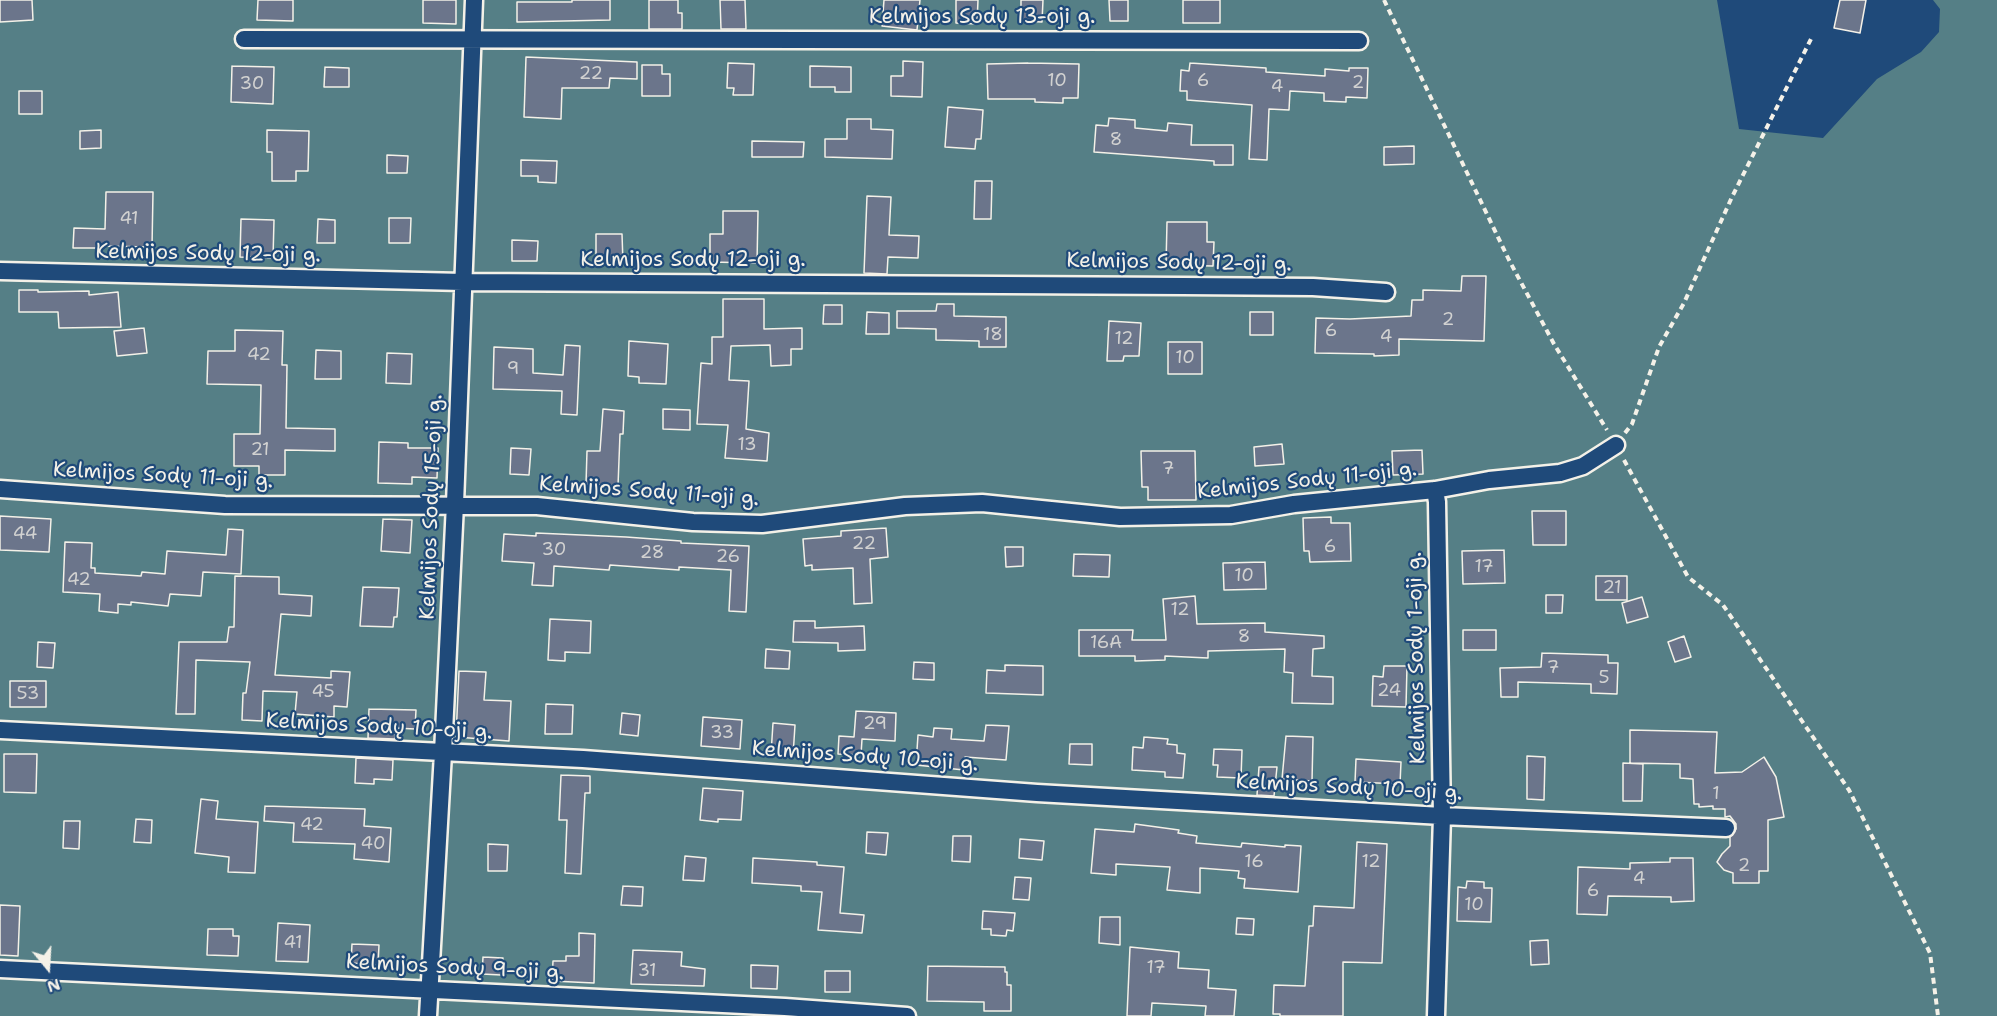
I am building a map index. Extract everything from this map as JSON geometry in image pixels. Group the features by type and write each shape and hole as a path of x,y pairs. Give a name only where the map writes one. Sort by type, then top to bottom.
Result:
{"street":[{"name":"Kelmijos Sodų 15-oji g.","path":"428,1016 455,504 474,0"},
{"name":"Kelmijos Sodų 13-oji g.","path":"244,39 1359,41"},
{"name":"Kelmijos Sodų 12-oji g.","path":"0,271 463,282 1171,285 1313,287 1386,292"},
{"path":"1435,490 1489,480 1560,473 1583,466 1616,446"},
{"name":"Kelmijos Sodų 11-oji g.","path":"0,489 225,505 537,506 693,522 762,524 905,506 982,503 1120,518 1231,515 1294,504 1435,490"},
{"name":"Kelmijos Sodų 1-oji g.","path":"1435,490 1442,816 1436,1016"},
{"name":"Kelmijos Sodų 10-oji g.","path":"0,730 583,759 1037,793 1442,816 1726,828"},
{"name":"Kelmijos Sodų 9-oji g.","path":"0,969 762,1006 907,1016"}],"path":[{"path":"1383,0 1509,260 1554,344 1616,446 1688,577 1723,605 1849,790 1929,953 1938,1016"},
{"path":"1616,446 1632,423 1659,347 1684,303 1732,197 1811,39"}],"green space":[{"path":"0,0 1717,0 1739,129 1823,138 1877,79 1921,52 1939,32 1940,9 1933,0 1997,0 1997,1016 0,1016"}],"building":[{"path":"0,0 32,0 33,20 0,22"},
{"path":"258,0 293,0 293,21 257,20"},
{"path":"423,0 456,0 456,24 423,23"},
{"path":"572,0 610,0 610,20 517,22 517,2 572,2"},
{"path":"649,0 678,0 678,13 682,13 682,29 649,29"},
{"path":"720,0 745,0 746,29 721,29"},
{"path":"884,0 920,0 917,30 882,26"},
{"path":"956,0 978,0 977,24 956,23"},
{"path":"1021,0 1043,0 1042,22 1021,21"},
{"path":"1109,0 1128,0 1128,21 1110,21"},
{"path":"1183,0 1220,0 1220,23 1183,23"},
{"path":"1840,0 1866,0 1860,33 1834,28"},
{"path":"526,57 637,62 637,79 610,78 609,88 562,88 561,119 524,117"},
{"path":"903,61 923,62 922,97 891,96 891,76 903,76"},
{"path":"728,63 754,64 753,95 733,95 734,88 727,88"},
{"path":"1190,63 1266,68 1266,72 1325,76 1325,69 1349,71 1349,68 1368,68 1367,98 1346,97 1346,102 1324,101 1324,93 1290,91 1289,110 1269,109 1267,160 1249,159 1252,105 1187,100 1187,91 1180,91 1181,70 1189,71"},
{"path":"987,64 1079,64 1078,98 1063,98 1063,103 1035,102 1035,99 988,99"},
{"path":"642,65 662,65 662,74 670,74 670,96 642,96"},
{"path":"232,66 274,67 273,104 231,102"},
{"path":"810,66 851,67 851,92 835,92 835,87 810,87"},
{"path":"325,67 349,68 349,87 324,87"},
{"path":"19,91 42,91 42,114 19,114"},
{"path":"948,107 983,110 981,139 976,139 975,149 945,147"},
{"path":"1109,118 1135,120 1135,128 1167,131 1168,123 1192,125 1191,145 1233,145 1233,165 1214,165 1214,161 1094,152 1096,125 1108,126"},
{"path":"847,119 871,119 871,129 893,130 892,159 825,157 825,139 847,139"},
{"path":"101,130 101,148 80,149 80,131"},
{"path":"267,130 309,131 308,171 296,171 296,181 272,181 272,152 267,152"},
{"path":"752,141 804,142 803,157 752,157"},
{"path":"1414,146 1414,164 1384,165 1384,147"},
{"path":"387,155 408,156 407,173 387,173"},
{"path":"521,160 557,161 556,183 538,182 538,176 521,176"},
{"path":"975,181 992,181 991,219 974,219"},
{"path":"106,192 153,192 152,247 73,248 74,228 105,229"},
{"path":"867,196 891,197 889,235 919,236 918,258 888,257 887,274 864,273"},
{"path":"723,211 758,211 757,263 710,262 710,234 723,234"},
{"path":"389,218 411,218 410,243 389,243"},
{"path":"241,219 274,220 273,258 240,257"},
{"path":"318,219 335,220 335,243 317,243"},
{"path":"1167,222 1207,222 1207,242 1214,242 1213,266 1166,265"},
{"path":"596,234 622,234 623,263 596,263"},
{"path":"512,240 538,241 537,261 512,261"},
{"path":"1462,276 1486,276 1484,341 1399,339 1399,355 1315,353 1316,318 1411,316 1412,300 1423,300 1423,290 1461,291"},
{"path":"19,290 89,291 89,295 118,292 121,327 59,328 58,312 19,312"},
{"path":"723,299 764,299 764,329 802,328 802,349 791,349 791,365 771,366 770,345 731,346 729,380 749,381 746,429 769,433 767,461 725,458 728,425 697,424 701,363 712,364 712,337 723,337"},
{"path":"937,304 954,304 954,316 1006,317 1006,347 979,347 979,341 936,340 936,329 897,328 897,311 936,311"},
{"path":"824,305 842,305 842,324 823,324"},
{"path":"867,312 889,313 889,334 866,334"},
{"path":"1250,312 1273,312 1273,335 1250,335"},
{"path":"1109,321 1141,323 1139,356 1124,356 1123,361 1107,361"},
{"path":"144,328 147,353 117,356 114,331"},
{"path":"235,330 283,331 282,365 287,365 286,428 335,429 335,451 285,450 285,475 259,475 259,466 234,466 234,434 260,434 261,385 207,384 208,351 235,351"},
{"path":"629,341 668,344 666,384 639,383 639,377 628,376"},
{"path":"1168,342 1202,342 1202,374 1168,374"},
{"path":"565,345 580,346 577,415 561,414 562,391 493,389 494,347 533,349 533,373 563,375"},
{"path":"316,350 341,351 341,379 315,379"},
{"path":"387,353 412,354 411,384 386,383"},
{"path":"603,409 624,411 623,434 620,434 618,486 586,484 587,451 600,451"},
{"path":"663,409 690,410 690,430 663,429"},
{"path":"379,442 408,443 408,448 438,448 437,478 412,477 412,484 378,483"},
{"path":"1282,444 1284,464 1255,466 1254,447"},
{"path":"511,448 531,449 529,475 510,474"},
{"path":"1422,450 1423,474 1393,475 1392,451"},
{"path":"1141,451 1195,451 1196,500 1148,500 1148,487 1142,487"},
{"path":"1532,511 1566,511 1566,545 1533,545"},
{"path":"0,516 51,519 49,552 0,550"},
{"path":"1331,517 1331,523 1350,523 1351,561 1310,562 1309,551 1304,551 1303,518"},
{"path":"383,519 412,520 410,553 381,551"},
{"path":"886,528 888,557 870,559 872,603 854,604 853,568 812,570 812,565 805,566 803,539 841,536 841,531"},
{"path":"228,529 243,530 241,574 203,572 201,596 170,594 168,606 131,602 131,605 118,604 118,613 99,611 100,594 63,592 65,542 92,543 91,568 95,568 95,573 141,576 142,572 165,574 167,551 226,555"},
{"path":"536,533 749,546 746,612 729,611 731,570 679,567 679,570 610,565 609,570 554,566 553,586 532,585 534,563 502,561 504,534 536,536"},
{"path":"1005,547 1023,547 1023,566 1006,567"},
{"path":"1504,550 1505,583 1463,584 1462,551"},
{"path":"1074,554 1110,555 1109,577 1073,576"},
{"path":"1265,562 1266,589 1224,590 1223,563"},
{"path":"235,576 279,577 279,594 312,596 311,616 281,614 275,675 331,678 331,671 350,672 347,707 334,706 334,717 295,714 297,692 263,691 262,721 242,720 243,693 246,693 250,662 196,660 195,714 176,714 179,642 227,642 229,627 234,627"},
{"path":"1596,576 1627,576 1627,600 1596,600"},
{"path":"363,587 399,588 397,617 394,617 393,627 360,626"},
{"path":"1546,595 1563,595 1562,613 1546,613"},
{"path":"1195,596 1197,624 1265,623 1265,632 1324,636 1324,648 1313,649 1312,676 1333,677 1333,704 1292,703 1293,673 1284,672 1285,649 1208,651 1208,658 1165,656 1165,660 1135,661 1135,656 1079,656 1079,630 1133,630 1132,640 1166,640 1163,599"},
{"path":"1642,597 1648,617 1627,623 1622,603"},
{"path":"550,619 591,621 590,653 565,652 565,661 548,660"},
{"path":"794,621 815,621 815,628 864,626 865,650 838,651 838,643 793,642"},
{"path":"1463,630 1496,630 1496,650 1463,650"},
{"path":"1684,636 1691,657 1675,662 1668,642"},
{"path":"38,642 55,643 53,668 37,667"},
{"path":"766,649 790,651 789,669 765,668"},
{"path":"1542,653 1608,655 1608,663 1618,663 1617,694 1591,693 1591,684 1518,682 1518,697 1501,697 1500,668 1541,667"},
{"path":"914,662 934,663 934,680 913,679"},
{"path":"1005,665 1043,666 1043,695 986,693 987,670 1005,671"},
{"path":"1384,666 1407,666 1406,707 1372,706 1373,676 1383,677"},
{"path":"459,671 486,672 484,700 511,701 509,741 456,737"},
{"path":"10,681 46,681 46,707 10,707"},
{"path":"546,704 573,705 572,734 545,734"},
{"path":"369,709 416,710 415,729 395,728 395,739 368,738"},
{"path":"856,711 896,713 895,741 862,739 861,755 838,754 839,736 854,737"},
{"path":"622,713 640,715 638,736 620,734"},
{"path":"703,717 742,720 740,749 701,746"},
{"path":"773,723 795,725 793,756 771,754"},
{"path":"986,725 1009,726 1006,760 965,757 964,770 916,765 918,735 933,737 934,728 952,729 951,739 984,741"},
{"path":"1630,730 1717,732 1715,773 1742,772 1764,757 1776,777 1784,817 1768,820 1768,871 1759,871 1759,883 1733,883 1733,873 1724,870 1717,862 1730,846 1730,837 1736,829 1736,824 1730,816 1725,817 1725,809 1713,809 1713,806 1699,807 1699,804 1694,804 1693,779 1680,778 1680,764 1630,763"},
{"path":"1286,736 1313,737 1312,781 1282,779"},
{"path":"1144,737 1168,739 1167,744 1177,745 1177,753 1185,754 1183,778 1165,777 1165,772 1132,770 1133,747 1143,748"},
{"path":"1070,744 1092,744 1092,765 1069,764"},
{"path":"1214,749 1242,750 1241,778 1217,777 1218,765 1213,765"},
{"path":"4,754 37,754 36,793 4,792"},
{"path":"1527,756 1545,757 1544,800 1527,799"},
{"path":"356,758 393,760 392,780 374,779 374,784 355,783"},
{"path":"1356,759 1401,762 1400,784 1355,782"},
{"path":"1623,763 1643,764 1642,801 1623,801"},
{"path":"1259,767 1277,767 1274,796 1257,795"},
{"path":"561,775 590,776 590,793 585,793 581,874 565,873 567,820 559,820"},
{"path":"703,788 743,791 741,820 718,819 718,822 700,820"},
{"path":"201,799 218,801 216,819 258,822 255,873 228,872 229,857 195,853"},
{"path":"265,806 365,809 364,826 391,828 389,862 354,859 355,844 293,842 294,823 264,821"},
{"path":"136,819 152,820 151,843 134,842"},
{"path":"64,821 80,821 79,849 63,848"},
{"path":"1135,824 1179,830 1178,833 1197,836 1196,843 1241,847 1242,843 1285,847 1285,845 1301,846 1298,892 1244,888 1245,879 1238,878 1239,871 1200,868 1200,893 1167,890 1170,867 1116,864 1116,875 1091,873 1095,829 1134,832"},
{"path":"867,832 888,833 886,855 866,853"},
{"path":"953,836 971,836 970,862 952,861"},
{"path":"1020,839 1044,841 1042,860 1019,858"},
{"path":"1357,842 1387,844 1382,963 1343,962 1343,1016 1273,1014 1274,985 1305,986 1309,926 1313,926 1314,906 1354,908"},
{"path":"488,844 508,845 507,871 488,871"},
{"path":"685,856 706,858 704,881 683,880"},
{"path":"753,858 817,862 817,865 844,867 840,913 864,915 862,933 818,930 822,892 801,891 801,886 752,883"},
{"path":"1670,858 1693,858 1694,901 1671,902 1671,897 1608,896 1607,915 1577,914 1578,867 1630,869 1630,863 1670,862"},
{"path":"1015,877 1031,878 1029,900 1013,899"},
{"path":"1467,881 1484,882 1484,888 1492,888 1491,922 1457,921 1458,887 1466,888"},
{"path":"623,886 643,887 642,906 621,905"},
{"path":"0,905 20,906 18,956 0,955"},
{"path":"983,911 1015,913 1013,931 1007,930 1006,936 991,935 991,929 982,929"},
{"path":"1100,917 1120,917 1120,945 1099,943"},
{"path":"1237,918 1254,919 1253,935 1236,934"},
{"path":"278,923 310,925 308,962 276,961"},
{"path":"208,929 233,929 233,936 239,936 238,956 207,955"},
{"path":"579,933 595,934 594,983 552,981 553,961 566,961 566,956 579,956"},
{"path":"1548,940 1549,964 1531,965 1530,941"},
{"path":"352,944 379,945 378,965 351,963"},
{"path":"1130,947 1179,952 1178,968 1209,970 1208,988 1236,990 1234,1016 1205,1016 1206,1006 1152,1003 1151,1016 1127,1016"},
{"path":"633,950 682,952 681,966 705,969 704,986 631,984"},
{"path":"483,957 503,958 501,975 482,974"},
{"path":"751,965 778,966 777,989 751,988"},
{"path":"928,966 1005,967 1007,985 1011,985 1011,1011 984,1011 984,1002 927,1001"},
{"path":"825,971 850,971 850,992 825,992"}]}
